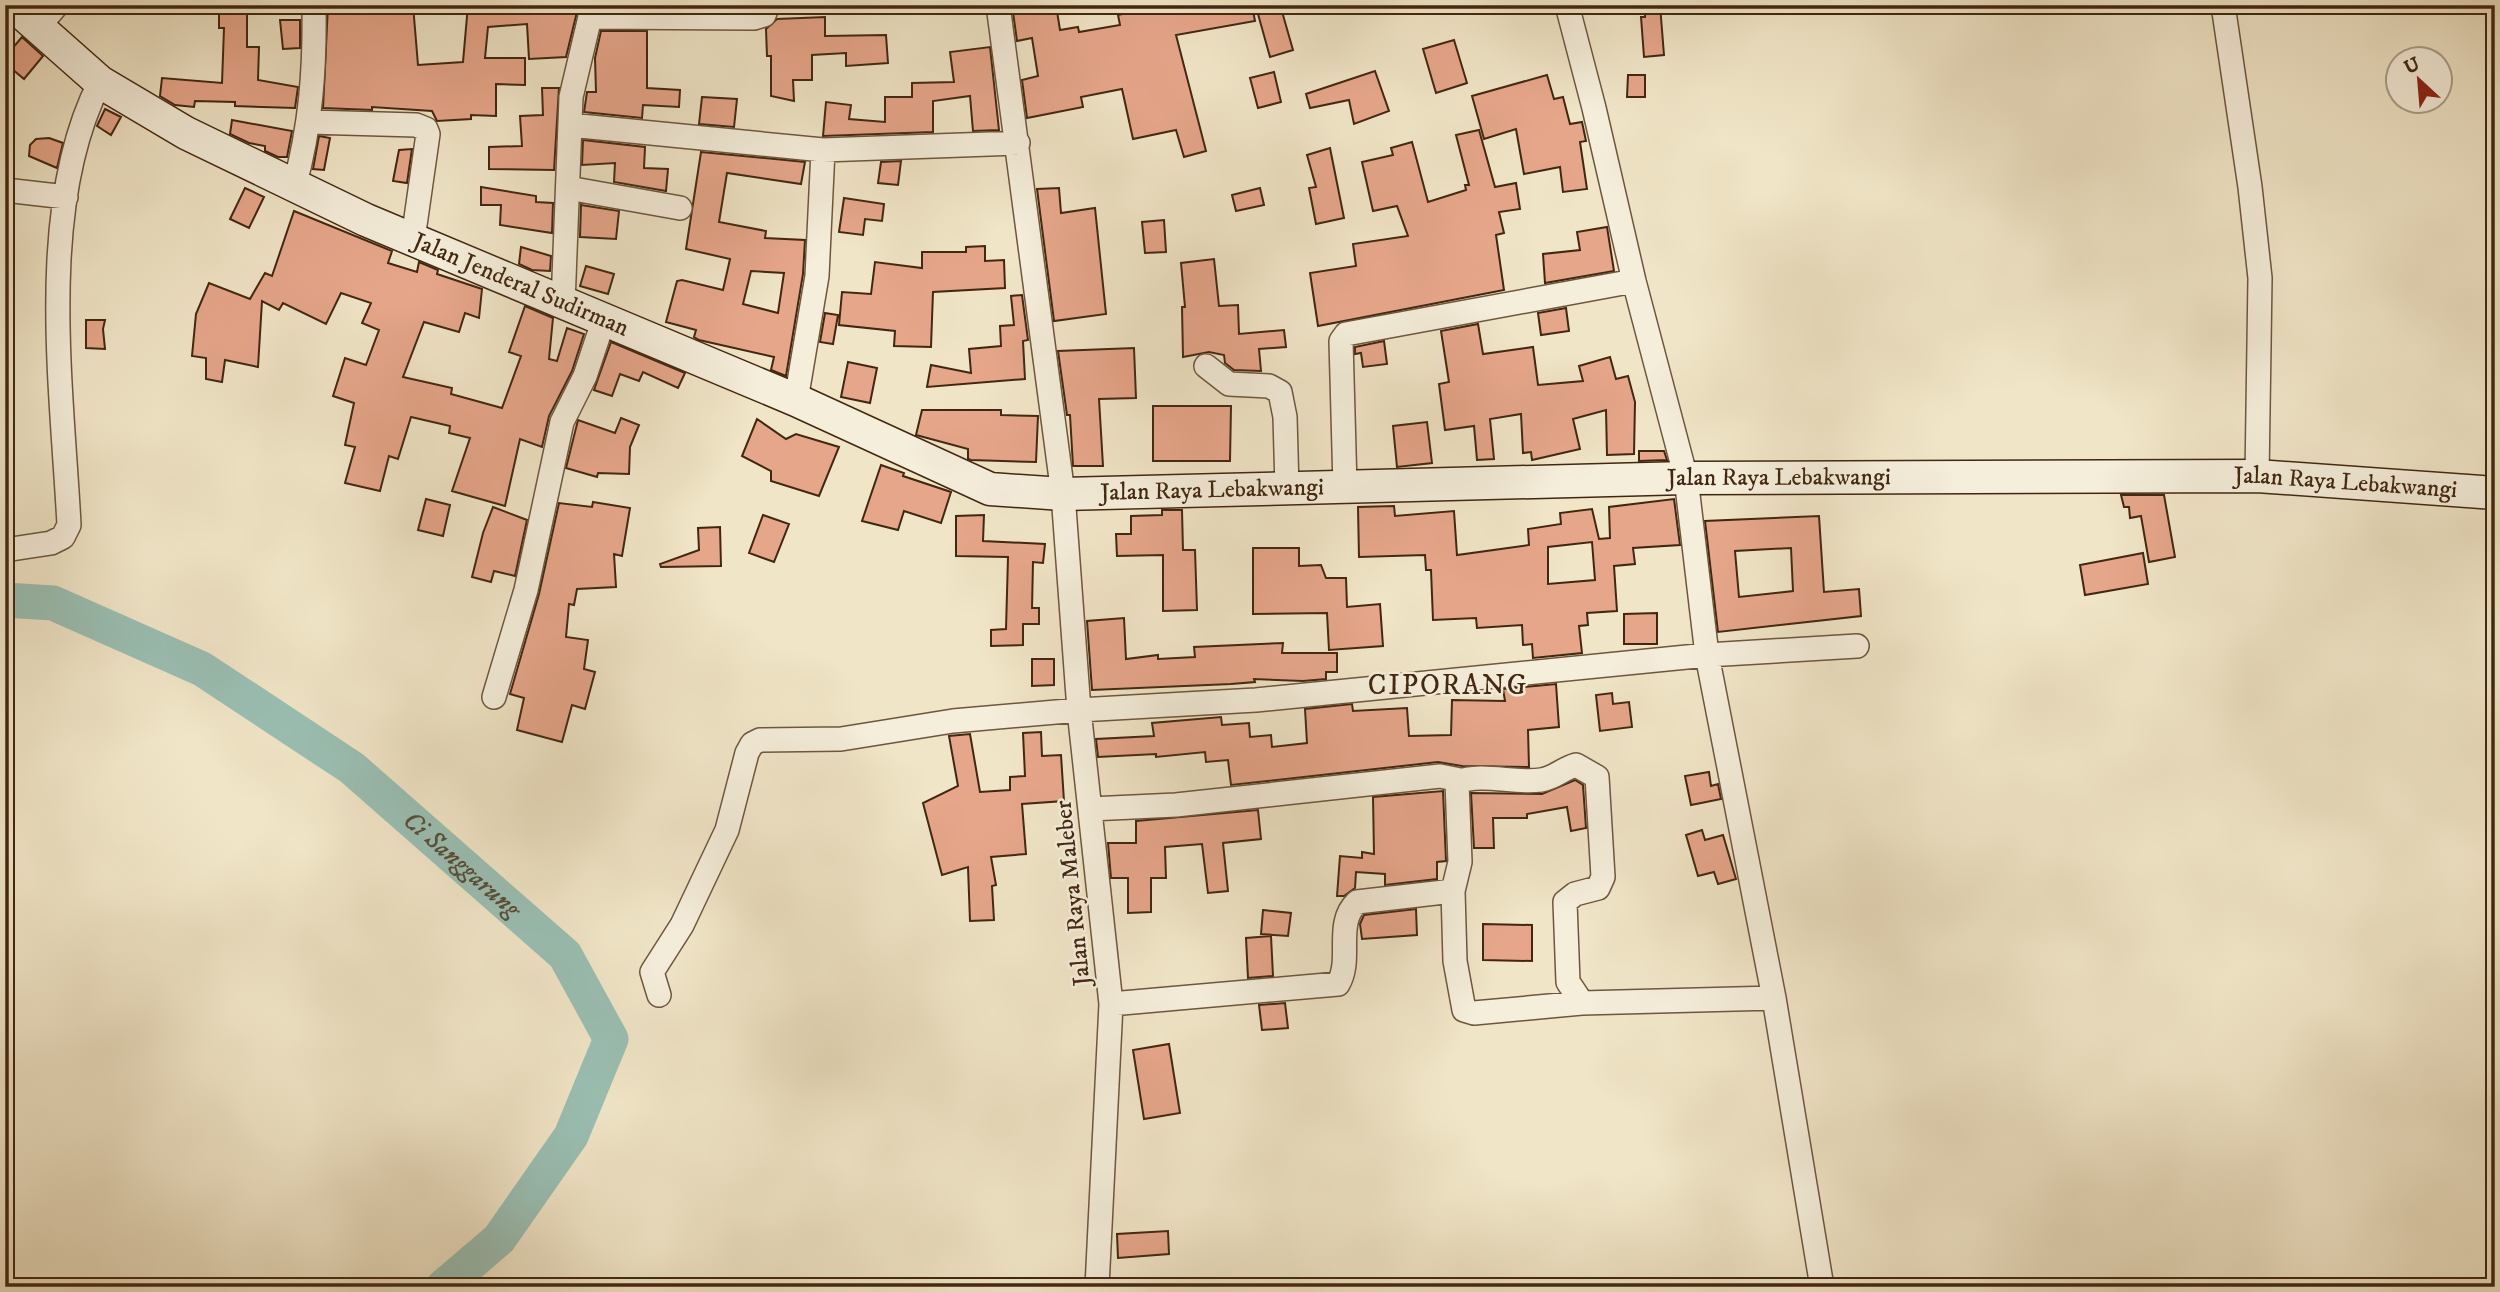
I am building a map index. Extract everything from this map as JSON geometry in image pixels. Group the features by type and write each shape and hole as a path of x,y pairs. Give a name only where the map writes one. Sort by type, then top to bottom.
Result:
{"main road":[{"name":"Jalan Jenderal Sudirman","path":"13,5 48,16 100,82 186,133 294,187 603,322 796,400 990,489 1063,494"},
{"name":"Jalan Raya Lebakwangi","path":"1063,494 1686,478 2257,476 2495,493"}],"street":[{"path":"294,187 314,89 314,5"},
{"path":"563,304 571,97 590,11 754,18 764,15 768,5"},
{"name":"Jalan Raya Maleber","path":"998,5 1063,494 1079,710 1111,1004 1097,1287"},
{"path":"1567,5 1634,281 1686,478 1707,655 1774,998 1822,1287"},
{"path":"2223,5 2251,194 2260,278 2257,476"},
{"path":"5,550 51,543 63,537 69,525 56,271 66,197 85,111 100,82"},
{"path":"309,122 416,125 426,129 428,134 413,239"},
{"path":"570,125 823,150 1018,144"},
{"path":"796,400 817,276 823,150"},
{"path":"568,188 680,208"},
{"path":"5,190 66,197"},
{"path":"1345,487 1341,341 1346,334 1634,281"},
{"path":"494,697 526,590 562,422 585,376 603,322"},
{"path":"1206,366 1229,384 1269,386 1280,392 1285,417 1287,488"},
{"path":"659,995 652,972 682,925 727,830 752,744 760,740 841,739 953,722 1079,710 1256,700 1707,655 1857,646"},
{"path":"1090,809 1176,805 1440,776 1461,780 1539,780 1556,776 1565,768 1576,765 1597,777 1603,877 1598,888 1575,894 1565,902 1568,982 1582,1003"},
{"path":"1461,780 1457,782 1460,862 1452,891 1455,961 1464,1010 1474,1013 1582,1003 1774,998"},
{"path":"1111,1004 1338,984 1342,971 1345,920 1348,910 1357,902 1452,891"}],"building":[{"path":"219,5 247,5 247,47 259,47 258,80 298,87 295,108 235,106 235,102 195,101 194,107 175,105 160,96 162,78 222,83 224,28 219,28"},
{"path":"328,5 413,5 418,65 463,62 468,5 575,5 576,16 566,57 529,59 527,24 488,27 485,58 525,58 525,85 496,84 496,116 471,115 471,119 437,121 432,111 372,107 372,110 323,108"},
{"path":"1012,5 1056,5 1060,30 1078,27 1079,32 1120,25 1118,15 1162,5 1163,13 1205,5 1252,5 1255,21 1176,35 1206,151 1184,157 1176,130 1133,139 1122,89 1081,97 1083,107 1027,118 1022,80 1038,76 1032,38 1017,41"},
{"path":"1645,5 1660,5 1664,55 1644,57 1641,17 1645,17"},
{"path":"1281,8 1293,50 1270,57 1258,14"},
{"path":"825,17 825,36 886,35 888,63 846,66 846,53 812,55 812,80 793,80 794,101 771,96 771,56 767,56 766,29 777,19"},
{"path":"280,20 300,20 300,48 283,49"},
{"path":"601,31 647,31 647,88 680,90 679,107 643,105 642,118 584,112 587,92 596,92 595,58"},
{"path":"22,37 43,56 24,79 5,63 5,57"},
{"path":"1454,40 1467,83 1436,93 1423,49"},
{"path":"990,47 999,130 973,131 970,96 933,101 933,132 823,136 826,102 851,105 849,119 885,122 885,97 912,97 912,83 954,82 950,52"},
{"path":"1375,71 1389,111 1354,124 1349,100 1310,108 1306,94"},
{"path":"1274,72 1281,102 1258,108 1250,78"},
{"path":"1547,75 1554,99 1563,97 1570,124 1582,122 1586,141 1580,142 1587,189 1563,192 1560,167 1524,174 1516,129 1484,139 1472,96"},
{"path":"1628,75 1645,75 1645,97 1627,97"},
{"path":"542,88 559,88 554,170 489,169 489,147 522,146 520,116 543,115"},
{"path":"702,97 737,99 734,127 699,124"},
{"path":"105,109 121,117 111,135 97,126"},
{"path":"232,120 292,131 287,157 278,157 265,151 265,146 249,143 230,134"},
{"path":"1479,130 1495,187 1516,183 1520,209 1499,212 1504,233 1496,235 1504,290 1318,326 1310,273 1356,266 1353,244 1408,236 1397,206 1373,211 1362,162 1393,155 1391,148 1412,142 1428,202 1466,190 1465,185 1469,185 1456,135"},
{"path":"319,136 330,138 324,170 313,169"},
{"path":"49,138 63,143 57,168 29,156 30,145 36,139"},
{"path":"583,140 645,147 644,168 668,169 666,191 614,182 615,163 582,165"},
{"path":"1330,148 1344,218 1316,224 1309,188 1316,187 1307,155"},
{"path":"412,149 407,183 393,181 399,150"},
{"path":"701,152 805,162 801,184 727,173 719,222 766,231 765,238 805,240 803,274 786,376 771,370 774,357 699,340 694,337 696,330 666,322 677,281 723,290 730,259 686,249","holes":["751,271 784,273 778,313 743,304"]},
{"path":"901,161 898,185 878,183 881,162"},
{"path":"481,187 536,196 536,202 553,203 552,233 500,225 501,205 481,205"},
{"path":"245,188 264,197 249,228 230,219"},
{"path":"1059,188 1061,213 1095,208 1106,314 1054,321 1037,189"},
{"path":"1260,188 1264,205 1236,211 1232,195"},
{"path":"844,198 884,204 882,221 865,219 863,235 839,232"},
{"path":"581,205 619,211 616,239 580,237"},
{"path":"294,211 392,251 388,263 417,272 419,262 438,270 437,274 482,289 479,318 465,313 459,332 424,322 403,377 452,388 451,394 502,408 521,356 509,352 525,306 553,318 549,359 557,361 567,328 584,334 572,371 549,416 542,447 520,439 505,506 452,491 470,438 449,433 450,426 411,417 398,459 389,456 380,491 345,483 355,447 345,445 354,403 333,396 345,358 366,365 379,330 362,323 371,303 341,293 326,324 283,303 279,310 262,301 258,367 225,360 222,382 206,379 206,358 192,356 196,314 209,283 250,299 265,273 272,276"},
{"path":"1164,220 1166,252 1145,253 1142,222"},
{"path":"1607,227 1614,271 1545,283 1543,254 1580,250 1577,232"},
{"path":"985,246 985,261 1004,260 1005,288 933,292 931,347 894,346 895,331 839,325 842,292 871,294 875,262 922,268 922,252 966,252 966,247"},
{"path":"521,247 551,256 550,271 532,270 519,264"},
{"path":"1214,259 1219,306 1238,305 1239,334 1284,330 1286,347 1259,349 1261,371 1234,370 1225,363 1224,355 1209,352 1183,357 1182,307 1185,307 1181,263"},
{"path":"586,266 614,274 608,294 580,286"},
{"path":"1022,295 1028,340 1023,341 1025,379 927,387 931,365 971,373 969,349 1001,346 1000,326 1014,325 1011,296"},
{"path":"1566,308 1569,331 1541,335 1538,313"},
{"path":"825,313 838,315 833,344 820,342"},
{"path":"86,320 105,320 105,349 86,348"},
{"path":"1478,324 1483,354 1533,347 1538,385 1583,381 1579,366 1610,357 1616,379 1628,376 1635,402 1634,454 1607,455 1606,410 1573,419 1580,449 1532,460 1531,452 1523,453 1521,414 1490,419 1494,459 1477,460 1474,426 1445,430 1439,384 1449,382 1441,331"},
{"path":"1384,341 1387,364 1363,367 1361,353 1355,354 1355,347"},
{"path":"611,342 685,373 678,388 643,372 639,381 620,374 612,396 594,390"},
{"path":"1134,348 1136,398 1099,399 1103,466 1073,466 1070,415 1067,415 1058,351"},
{"path":"848,362 877,368 870,403 841,397"},
{"path":"1153,406 1231,406 1230,461 1153,461"},
{"path":"922,410 1001,410 1001,415 1038,416 1036,462 968,459 968,449 916,435"},
{"path":"621,418 639,425 630,447 629,474 598,473 597,477 566,468 578,420 615,433"},
{"path":"757,419 786,439 796,434 839,447 819,496 771,481 771,471 742,456"},
{"path":"1427,422 1432,463 1397,467 1393,426"},
{"path":"1639,451 1664,451 1667,460 1639,461"},
{"path":"881,465 904,473 903,476 951,492 941,523 904,511 898,530 862,521"},
{"path":"2121,495 2164,495 2175,557 2149,562 2141,516 2130,518 2129,507 2124,507"},
{"path":"426,499 450,505 443,536 418,530"},
{"path":"1674,499 1680,545 1633,548 1635,564 1614,566 1617,611 1587,613 1588,625 1579,626 1582,653 1533,658 1532,644 1523,645 1522,625 1477,628 1476,618 1433,620 1431,570 1426,570 1425,555 1359,557 1358,507 1394,506 1395,516 1454,511 1457,555 1529,545 1528,529 1561,524 1560,513 1592,509 1599,539 1610,538 1609,507","holes":["1592,542 1595,580 1548,584 1548,547"]},
{"path":"593,502 630,508 622,556 614,554 616,587 577,589 574,605 569,604 566,637 588,640 584,669 595,672 585,709 572,705 562,742 517,730 524,698 510,694 539,594 559,503 592,507"},
{"path":"493,507 527,520 515,576 494,571 491,582 472,577 483,533"},
{"path":"1162,510 1182,510 1183,550 1195,550 1197,610 1163,611 1163,555 1117,556 1116,534 1131,534 1131,516 1162,515"},
{"path":"763,515 789,524 774,562 749,553"},
{"path":"984,515 983,541 1045,544 1043,563 1033,562 1032,608 1039,608 1039,624 1023,624 1023,645 991,646 991,630 1006,629 1008,557 956,556 956,516"},
{"path":"1819,516 1824,592 1859,589 1861,616 1718,632 1705,521","holes":["1791,548 1793,591 1739,597 1735,551"]},
{"path":"720,527 721,566 661,567 660,564 699,550 698,528"},
{"path":"1253,548 1299,548 1299,566 1321,565 1326,578 1346,578 1347,607 1380,604 1383,646 1329,650 1327,613 1253,614"},
{"path":"2143,553 2148,584 2085,595 2080,565"},
{"path":"1657,613 1657,644 1624,644 1624,614"},
{"path":"1124,618 1126,659 1158,655 1158,659 1195,657 1194,647 1283,643 1282,653 1337,653 1337,672 1326,672 1326,679 1303,681 1254,679 1255,682 1231,684 1092,690 1087,621"},
{"path":"1032,659 1054,659 1054,685 1032,686"},
{"path":"1556,684 1559,727 1528,730 1529,767 1462,766 1438,762 1231,785 1228,760 1206,762 1205,752 1156,757 1156,754 1098,757 1096,739 1154,736 1152,723 1221,717 1222,725 1249,723 1250,737 1271,735 1272,747 1307,743 1305,709 1352,704 1353,711 1407,708 1409,736 1451,735 1452,700 1505,701 1503,689"},
{"path":"1612,693 1613,704 1629,702 1632,727 1600,731 1596,695"},
{"path":"1041,732 1042,756 1061,755 1064,801 1022,804 1026,854 991,857 996,885 992,886 994,920 970,921 968,867 942,875 923,803 958,786 949,736 970,734 980,792 1010,790 1010,777 1025,776 1023,733"},
{"path":"1709,772 1711,786 1718,784 1721,799 1691,805 1685,776"},
{"path":"1575,780 1583,785 1586,828 1571,831 1567,807 1527,814 1527,818 1493,818 1494,848 1474,848 1471,793 1542,794"},
{"path":"1443,791 1446,861 1437,862 1437,879 1385,885 1385,874 1356,872 1355,888 1344,896 1337,896 1340,856 1362,858 1362,852 1374,854 1373,797"},
{"path":"1258,810 1261,839 1223,843 1228,891 1208,893 1202,844 1165,847 1166,878 1151,878 1151,912 1128,913 1128,878 1111,878 1108,843 1136,843 1136,821"},
{"path":"1702,830 1705,840 1723,835 1736,879 1718,884 1714,872 1698,876 1686,835"},
{"path":"1416,909 1417,935 1362,939 1360,924 1364,915"},
{"path":"1263,910 1291,913 1288,936 1261,934"},
{"path":"1483,924 1532,925 1532,961 1483,960"},
{"path":"1271,936 1273,976 1248,978 1246,938"},
{"path":"1285,1003 1288,1028 1262,1030 1259,1005"},
{"path":"1169,1044 1180,1113 1144,1119 1133,1050"},
{"path":"1168,1231 1169,1254 1118,1258 1117,1234"}],"waterway":[{"name":"Ci Sanggarung","path":"5,600 53,603 202,669 352,768 565,955 611,1039 571,1136 499,1239 443,1287"}],"district":[{"name":"CIPORANG","path":"1448,685"}]}
